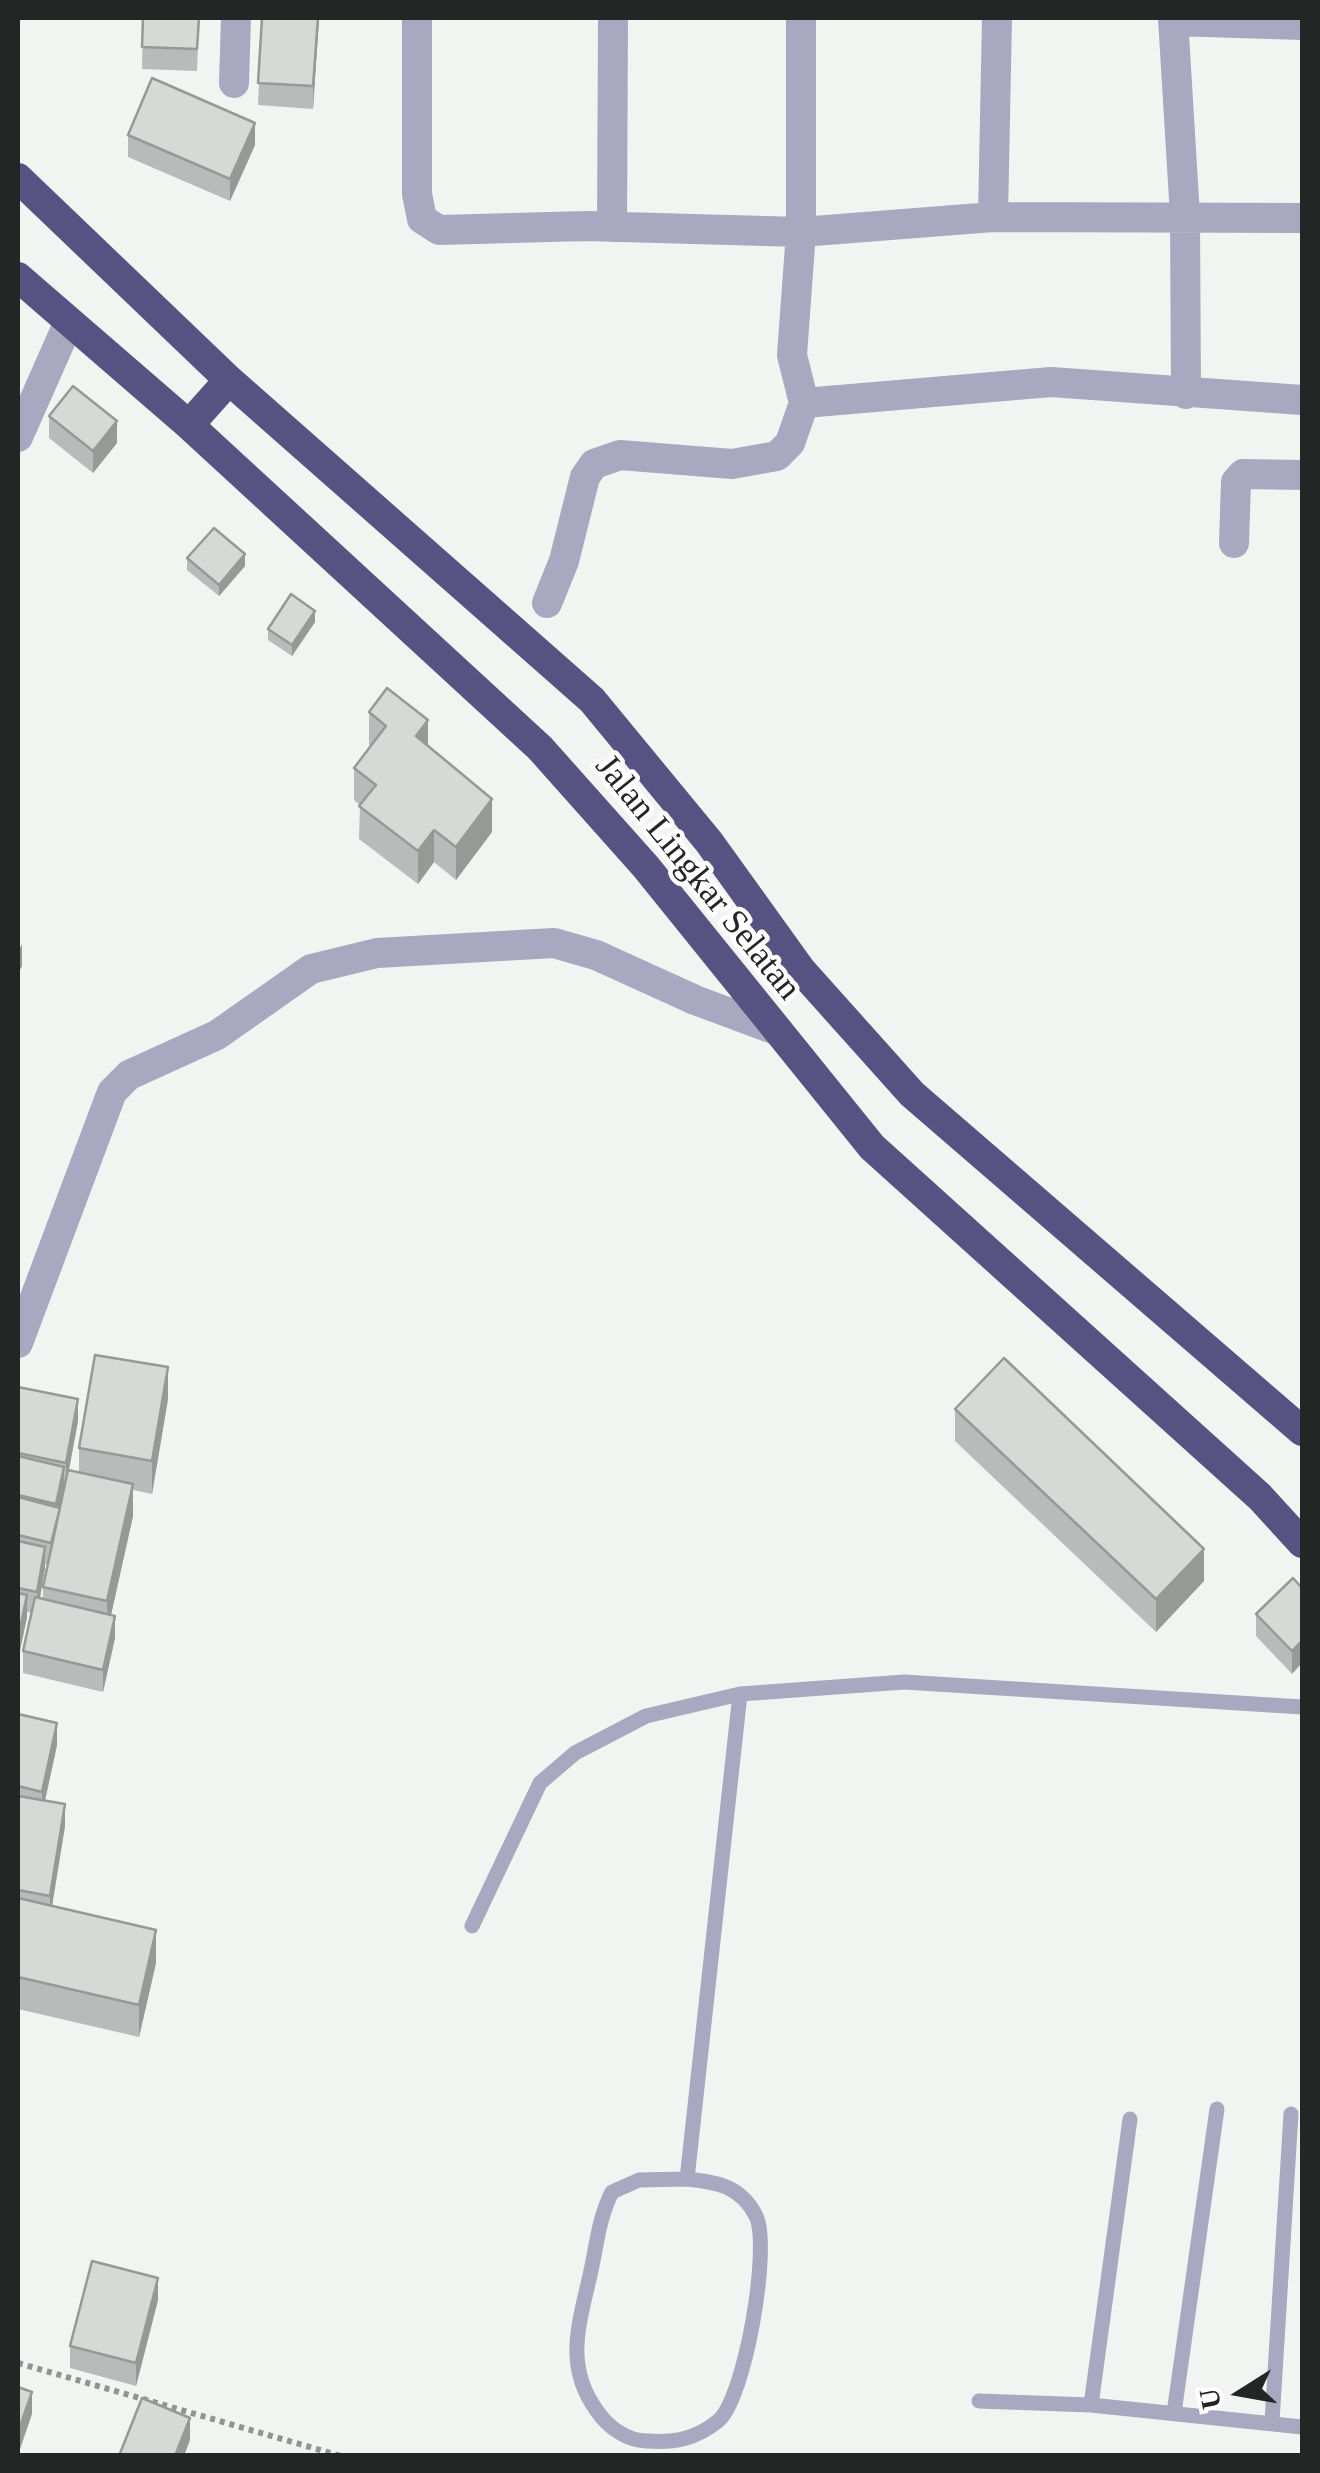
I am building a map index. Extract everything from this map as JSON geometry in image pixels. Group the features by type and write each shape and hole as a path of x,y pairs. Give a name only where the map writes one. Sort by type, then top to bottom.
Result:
{"highway":[{"name":"Jalan Lingkar Selatan","path":"18,178 229,380 592,700 709,842 802,970 912,1094 1302,1431"},
{"name":"Jalan Lingkar Selatan","path":"18,277 189,426 540,748 646,867 872,1147 1260,1497 1302,1543"},
{"path":"189,426 229,380"}],"street":[{"path":"234,82 236,18"},
{"path":"416,18 416,194 422,219 439,230 612,227 801,232 994,217 1302,218"},
{"path":"612,227 613,18"},
{"path":"547,604 564,562 585,477 594,464 620,456 732,464 776,456 790,443 804,403 792,355 801,232 801,18"},
{"path":"994,217 998,18"},
{"path":"1186,394 1185,216 1173,19 1302,25"},
{"path":"18,438 68,324"},
{"path":"804,403 1051,382 1302,400"},
{"path":"1234,543 1236,482 1244,474 1302,475"},
{"path":"18,1343 112,1092 128,1075 217,1035 311,969 377,952 554,943 773,1029"}],"lane":[{"path":"472,1926 540,1783 574,1753 646,1716 740,1694 904,1682 1302,1706"},
{"path":"687,2179 740,1694"},
{"path":"1174,2414 1217,2109"},
{"path":"1272,2421 1292,2114"},
{"path":"1091,2405 1130,2119"},
{"path":"687,2179 722,2182 741,2195 757,2218 762,2246 741,2381 720,2420 679,2443 637,2441 606,2424 580,2388 575,2345 612,2192 639,2180 687,2179"},
{"path":"978,2400 1091,2405 1302,2426"}],"path":[{"path":"18,2364 341,2456"}],"building":[{"path":"143,18 199,18 197,49 142,47"},
{"path":"262,18 318,18 313,86 258,83"},
{"path":"152,78 255,123 230,179 128,135"},
{"path":"73,386 117,421 93,451 49,416"},
{"path":"214,528 245,554 219,585 187,558"},
{"path":"291,594 315,611 292,645 268,629"},
{"path":"387,688 428,720 416,736 492,799 456,847 434,830 418,851 359,806 376,785 354,768 386,726 369,712"},
{"path":"95,1355 168,1367 152,1461 79,1448"},
{"path":"1004,1358 1204,1549 1156,1599 955,1409"},
{"path":"18,1387 78,1399 66,1463 18,1453"},
{"path":"18,1456 64,1467 56,1504 18,1495"},
{"path":"68,1470 133,1484 107,1601 43,1587"},
{"path":"18,1497 60,1508 51,1543 18,1535"},
{"path":"18,1541 45,1547 37,1592 18,1588"},
{"path":"1293,1578 1302,1588 1302,1641 1292,1651 1256,1614"},
{"path":"18,1593 27,1595 18,1638"},
{"path":"35,1597 115,1616 103,1670 23,1651"},
{"path":"18,1714 57,1723 42,1792 18,1786"},
{"path":"18,1796 65,1804 50,1896 18,1890"},
{"path":"18,1898 156,1930 139,2005 18,1977"},
{"path":"92,2261 158,2278 136,2363 70,2346"},
{"path":"18,2387 32,2392 18,2432"},
{"path":"142,2398 190,2418 175,2456 119,2456"}]}
